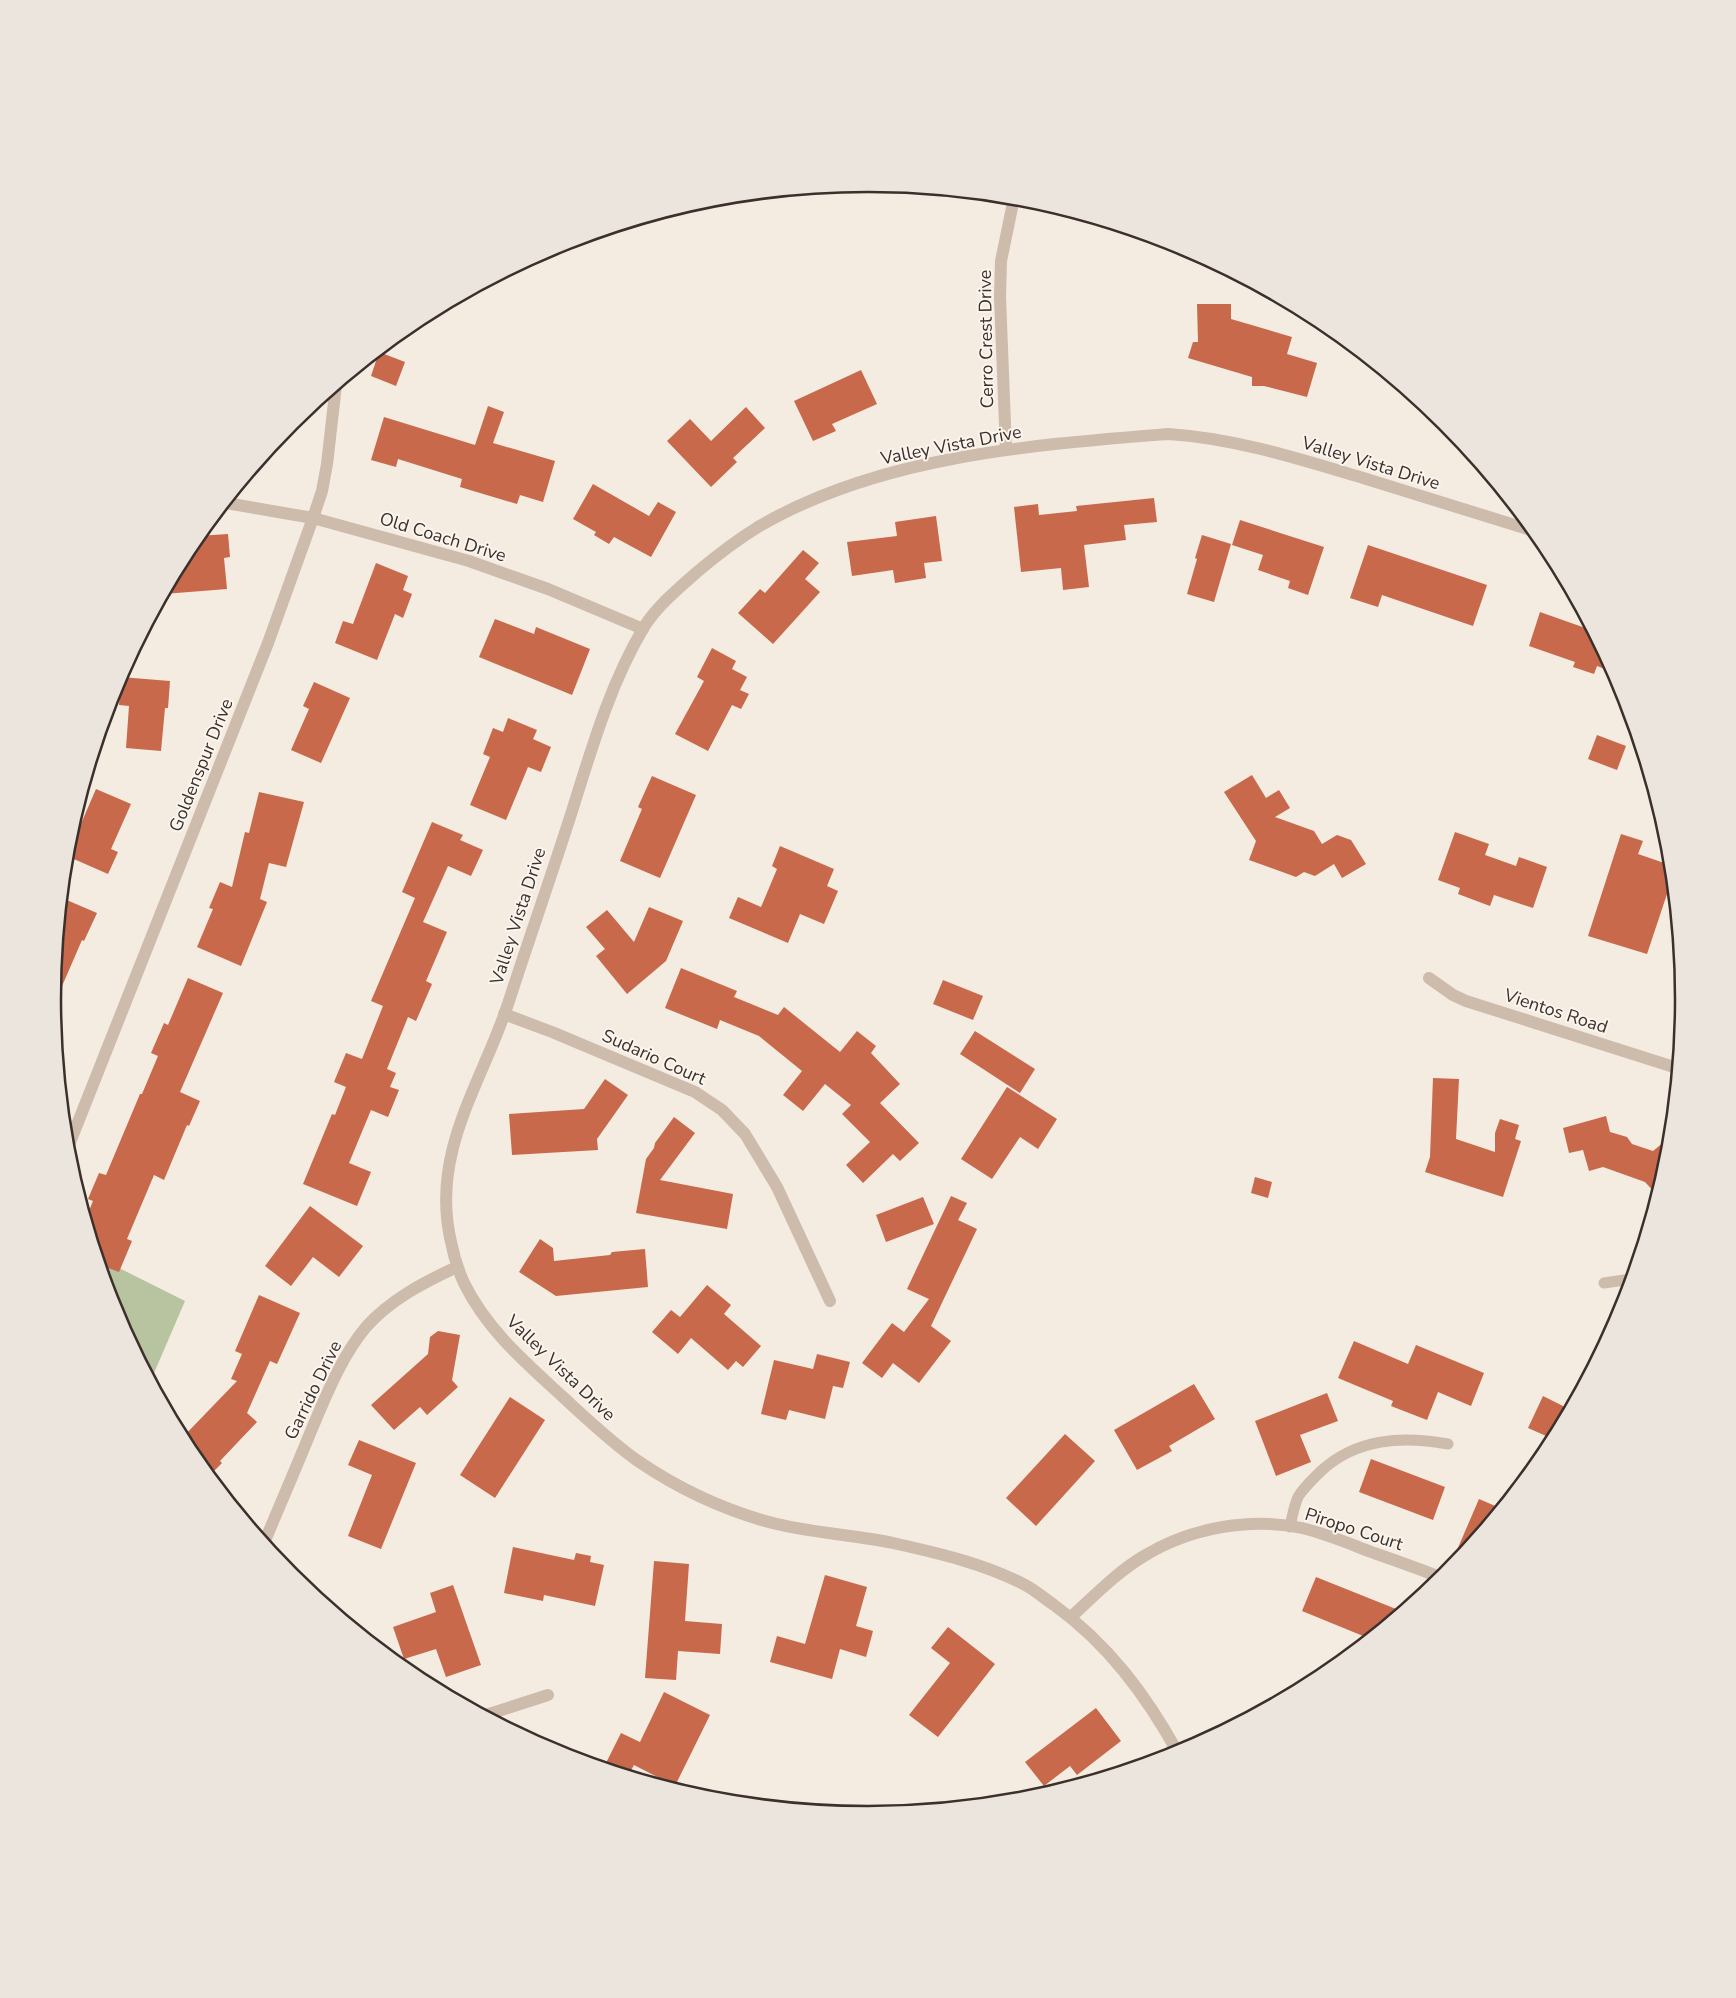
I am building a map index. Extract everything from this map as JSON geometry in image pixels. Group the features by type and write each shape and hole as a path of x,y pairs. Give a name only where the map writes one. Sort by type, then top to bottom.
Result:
{"street":[{"name":"Cerro Crest Drive","path":"1006,450 1000,288 1001,261 1012,206"},
{"name":"Goldenspur Drive","path":"73,1134 268,643 313,518 326,473 335,393"},
{"name":"Valley Vista Drive","path":"1174,1745 1144,1695 1114,1658 1071,1617 1029,1587 976,1564 890,1542 806,1531 764,1521 683,1488 638,1461 601,1432 522,1360 484,1317 465,1286 457,1267 448,1228 446,1204 450,1156 464,1111 504,1014 586,767 618,681 643,629 648,620 683,584 709,562 758,527 792,510 857,483 924,464 1006,450 1109,438 1168,434 1234,442 1318,465 1522,527"},
{"name":"Old Coach Drive","path":"232,503 313,518 469,561 548,590 643,629"},
{"name":"Vientos Road","path":"1429,978 1453,995 1466,1001 1672,1066"},
{"name":"Sudario Court","path":"504,1014 696,1092 722,1110 745,1134 777,1187 830,1301"},
{"name":"Garrido Drive","path":"267,1537 332,1381 357,1339 388,1306 427,1280 457,1267"},
{"name":"Piropo Court","path":"1071,1617 1126,1568 1164,1545 1208,1530 1230,1526 1254,1524 1290,1527 1322,1534 1432,1574"},
{"path":"492,1713 548,1695"}],"lane":[{"path":"1604,1283 1624,1280"},
{"path":"1290,1527 1303,1489 1327,1465 1342,1454 1359,1446 1406,1440 1423,1440 1448,1444"}],"green space":[{"path":"105,1261 185,1301 154,1374 123,1308"}],"building":[{"path":"1197,304 1231,304 1231,319 1292,337 1287,354 1317,363 1307,397 1264,386 1252,386 1252,377 1188,358 1193,342 1198,342"},
{"path":"384,354 405,362 396,386 371,376 377,359"},
{"path":"861,370 877,404 832,424 836,431 813,441 794,401"},
{"path":"488,406 504,412 493,443 555,461 543,502 520,495 517,504 460,487 462,479 398,459 396,467 371,460 384,417 475,445"},
{"path":"746,407 765,428 733,458 737,462 711,487 667,441 690,419 711,441"},
{"path":"593,484 649,516 658,502 676,512 651,557 614,537 609,544 594,535 596,532 573,519"},
{"path":"1154,498 1157,522 1124,525 1126,540 1084,545 1089,587 1063,590 1061,568 1021,572 1014,507 1038,504 1039,515 1077,511 1076,506"},
{"path":"936,516 942,561 924,563 926,578 895,583 893,570 852,576 847,542 897,536 895,522"},
{"path":"1240,520 1324,547 1308,595 1288,588 1290,581 1258,570 1263,555 1232,545"},
{"path":"228,534 230,557 224,558 227,589 171,593 197,551 208,535"},
{"path":"1202,535 1231,544 1214,602 1187,594"},
{"path":"1368,545 1487,585 1473,626 1382,595 1378,607 1350,598"},
{"path":"803,550 819,563 805,579 820,592 773,644 738,613 760,589 765,593"},
{"path":"376,563 408,576 403,590 412,594 403,618 395,614 377,660 335,643 343,621 353,624"},
{"path":"1540,612 1584,628 1604,668 1597,666 1594,674 1573,667 1575,662 1529,646"},
{"path":"495,619 534,634 536,627 590,649 572,695 479,657"},
{"path":"712,648 736,661 732,669 747,677 740,690 749,694 741,709 732,705 708,751 675,734 704,681 697,677"},
{"path":"128,678 170,681 168,708 165,708 161,751 126,748 129,706 119,705"},
{"path":"314,682 350,698 321,763 291,750 309,709 303,706"},
{"path":"508,718 537,730 533,739 551,747 541,772 528,767 506,820 470,805 490,757 483,754 493,728 503,732"},
{"path":"1597,735 1626,746 1617,770 1588,759"},
{"path":"1252,775 1266,798 1279,790 1290,808 1275,817 1314,831 1322,844 1337,835 1351,840 1366,864 1342,878 1334,864 1315,876 1304,872 1296,877 1249,860 1256,841 1224,792"},
{"path":"652,776 696,795 660,878 620,861 642,809 638,807"},
{"path":"96,789 131,804 111,849 118,852 108,874 74,859 82,822"},
{"path":"259,792 304,802 286,867 269,863 260,899 267,902 241,966 197,947 213,909 209,908 220,882 232,887 245,832 249,833"},
{"path":"432,822 463,835 460,840 483,850 471,876 448,866 423,922 447,932 426,981 432,984 416,1021 408,1017 387,1069 396,1073 390,1087 399,1090 388,1117 371,1110 349,1163 371,1172 357,1206 303,1184 332,1114 335,1115 346,1087 334,1082 346,1053 362,1059 383,1006 371,1001 415,898 402,892"},
{"path":"1455,832 1489,844 1485,855 1516,866 1519,857 1547,867 1533,908 1494,895 1490,906 1458,894 1460,888 1438,880"},
{"path":"1621,834 1643,841 1638,854 1663,862 1668,892 1647,954 1588,936"},
{"path":"780,846 834,869 827,886 838,891 824,924 800,914 788,943 729,918 738,897 761,907 777,869 772,866"},
{"path":"67,900 97,913 84,941 82,940 61,987"},
{"path":"649,907 683,921 666,961 627,994 596,956 605,949 586,927 607,910 634,942"},
{"path":"681,968 737,991 734,997 778,1015 784,1007 840,1052 857,1031 876,1046 871,1053 900,1084 880,1103 919,1143 900,1161 893,1154 863,1183 846,1165 870,1142 842,1114 851,1105 825,1084 803,1111 783,1095 802,1071 759,1036 720,1020 717,1029 665,1008"},
{"path":"188,978 223,993 180,1092 200,1101 189,1126 187,1125 164,1180 154,1175 127,1239 132,1241 119,1272 108,1268 89,1210 93,1201 88,1199 99,1173 106,1175 158,1056 151,1053 164,1023 168,1025"},
{"path":"943,980 983,996 973,1020 933,1004"},
{"path":"975,1031 1035,1069 1020,1093 960,1054"},
{"path":"1433,1078 1459,1079 1456,1139 1495,1152 1495,1133 1500,1119 1519,1125 1515,1139 1521,1141 1503,1197 1425,1172 1430,1157"},
{"path":"605,1079 628,1095 597,1139 598,1150 512,1155 509,1114 584,1109"},
{"path":"1007,1087 1057,1119 1038,1149 1020,1137 992,1179 961,1159"},
{"path":"1606,1116 1610,1132 1627,1137 1632,1144 1653,1151 1661,1144 1651,1189 1645,1182 1603,1167 1589,1171 1583,1150 1569,1153 1563,1128"},
{"path":"674,1117 695,1133 660,1180 733,1194 727,1229 636,1213 646,1159"},
{"path":"1255,1177 1272,1182 1268,1198 1251,1193"},
{"path":"951,1196 967,1203 958,1220 977,1229 931,1326 951,1341 919,1383 893,1363 882,1378 862,1363 892,1323 904,1332 929,1299 907,1289"},
{"path":"923,1197 934,1224 886,1242 876,1215"},
{"path":"310,1206 363,1246 339,1277 313,1257 291,1286 265,1266"},
{"path":"540,1239 553,1248 554,1261 645,1249 648,1287 556,1296 519,1272"},
{"path":"707,1285 731,1305 724,1314 761,1346 743,1367 736,1361 728,1370 691,1338 678,1354 652,1332 671,1310 680,1317"},
{"path":"259,1295 300,1313 277,1364 270,1361 247,1413 257,1422 220,1461 222,1463 214,1471 188,1432 237,1381 231,1379 242,1354 235,1351"},
{"path":"438,1331 460,1335 452,1380 458,1387 427,1415 420,1407 394,1430 371,1405 428,1354 430,1337"},
{"path":"1354,1341 1408,1364 1416,1345 1484,1373 1471,1406 1438,1392 1427,1420 1391,1406 1393,1401 1338,1378"},
{"path":"817,1354 850,1362 843,1388 833,1386 825,1419 789,1410 786,1420 761,1414 774,1360 813,1369"},
{"path":"1194,1384 1215,1419 1169,1446 1172,1451 1137,1470 1114,1430"},
{"path":"1327,1393 1338,1421 1300,1435 1311,1462 1276,1476 1255,1421"},
{"path":"1543,1396 1564,1407 1546,1436 1528,1428"},
{"path":"510,1397 545,1420 495,1498 460,1475"},
{"path":"1065,1434 1095,1461 1036,1526 1006,1498"},
{"path":"359,1440 416,1463 381,1549 348,1536 372,1475 348,1465"},
{"path":"1371,1459 1445,1487 1433,1520 1359,1492"},
{"path":"1479,1499 1495,1506 1475,1531 1457,1549"},
{"path":"513,1547 574,1560 576,1553 591,1556 590,1562 604,1565 595,1606 544,1595 543,1601 504,1593"},
{"path":"654,1561 689,1564 685,1621 722,1624 720,1654 678,1651 676,1680 645,1678"},
{"path":"825,1575 867,1587 856,1626 873,1631 866,1657 840,1649 832,1679 770,1662 777,1636 805,1644"},
{"path":"1316,1577 1396,1609 1363,1636 1302,1611"},
{"path":"453,1585 481,1665 446,1677 436,1649 404,1658 393,1627 436,1612 430,1593"},
{"path":"948,1627 995,1664 938,1737 909,1715 950,1663 931,1648"},
{"path":"664,1692 710,1715 677,1782 660,1778 634,1765 631,1770 606,1762 621,1733 640,1742"},
{"path":"1096,1708 1121,1741 1077,1775 1070,1766 1044,1786 1025,1762"}]}
